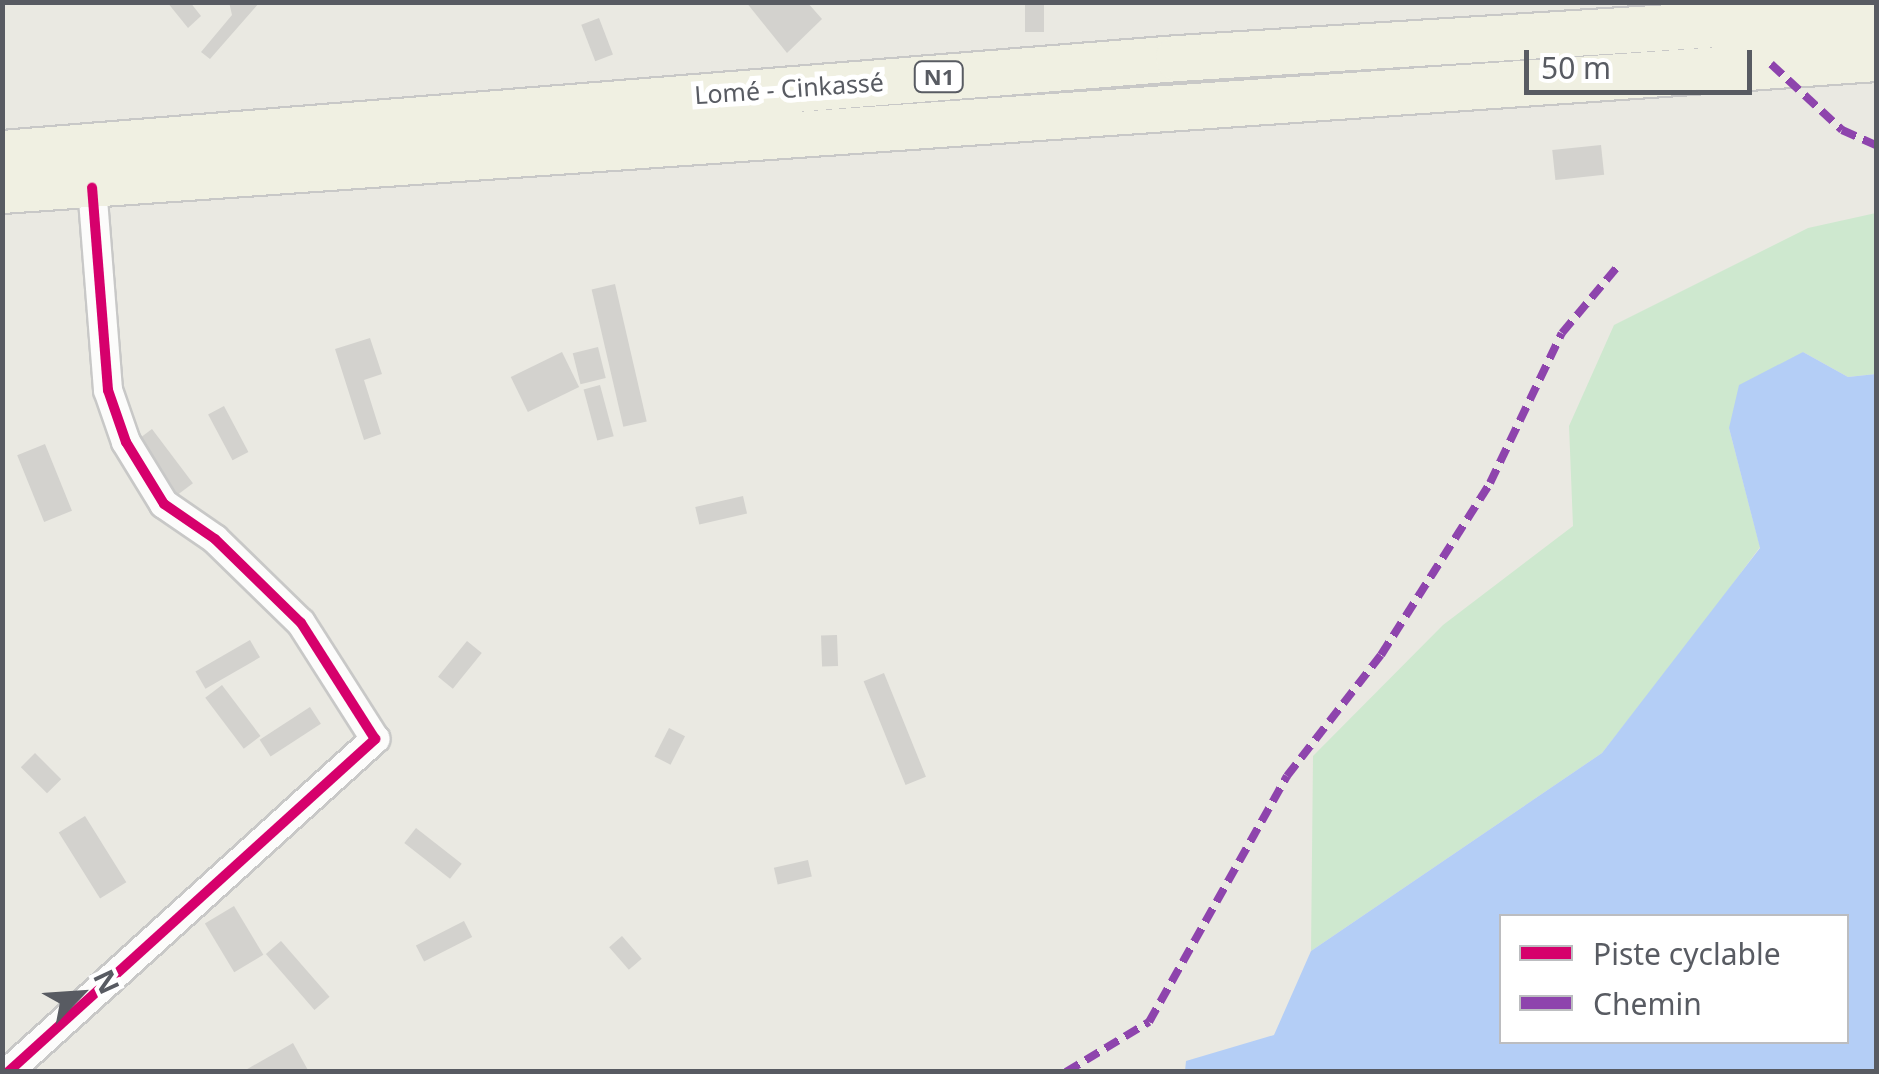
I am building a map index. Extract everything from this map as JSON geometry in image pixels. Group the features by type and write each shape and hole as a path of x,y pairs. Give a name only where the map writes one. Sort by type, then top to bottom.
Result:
{"highway":[{"name":"Lomé - Cinkassé","path":"2,153 1178,58 1876,14"},
{"name":"Lomé - Cinkassé","path":"2,190 92,188 1876,58"}],"street":[{"path":"8,1072 375,739 302,623 215,539 164,504 126,442 108,390 92,188"}],"green space":[{"path":"1876,213 1876,374 1848,377 1803,352 1729,428 1760,547 1695,635 1602,753 1311,951 1313,756 1443,625 1573,526 1569,426 1614,325 1808,228"}],"water":[{"path":"1803,352 1848,377 1876,374 1876,1071 1185,1071 1186,1061 1274,1035 1311,951 1602,753 1760,548 1729,428 1739,385"}],"building":[{"path":"167,2 190,2 201,16 188,28"},
{"path":"229,2 260,2 210,59 201,52 232,15"},
{"path":"746,2 807,2 822,19 787,53"},
{"path":"1025,2 1044,2 1044,32 1025,32"},
{"path":"599,18 613,54 595,61 581,25"},
{"path":"1601,145 1604,175 1555,180 1552,150"},
{"path":"615,284 647,421 623,427 592,289"},
{"path":"370,338 382,374 364,380 381,434 364,440 335,349"},
{"path":"598,347 606,378 581,384 573,353"},
{"path":"562,352 579,387 528,412 511,377"},
{"path":"600,385 614,436 597,441 584,389"},
{"path":"224,406 248,452 233,460 208,414"},
{"path":"152,429 193,483 177,495 136,441"},
{"path":"45,444 72,511 44,522 17,455"},
{"path":"743,496 747,514 699,525 695,507"},
{"path":"837,635 838,666 822,667 821,636"},
{"path":"250,640 260,657 205,689 195,672"},
{"path":"467,641 482,653 453,689 438,677"},
{"path":"884,673 926,777 906,785 864,681"},
{"path":"222,685 261,736 244,749 205,698"},
{"path":"310,707 321,724 271,756 260,740"},
{"path":"669,728 685,736 671,765 654,757"},
{"path":"35,753 61,779 47,793 21,767"},
{"path":"85,816 126,882 100,899 59,832"},
{"path":"416,828 462,864 450,879 404,843"},
{"path":"808,860 812,877 778,884 774,868"},
{"path":"234,906 263,955 234,972 205,924"},
{"path":"464,921 472,937 424,962 416,946"},
{"path":"622,936 642,959 629,970 609,947"},
{"path":"281,941 330,997 314,1010 266,954"},
{"path":"293,1043 309,1072 242,1072"}],"marked path":[{"path":"1771,64 1842,130 1876,145"},
{"path":"1066,1072 1149,1022 1287,776 1381,655 1490,483 1562,333 1618,266"}],"cycle path":[{"path":"8,1072 375,739 301,623 215,539 164,504 126,442 108,390 92,188"}]}
